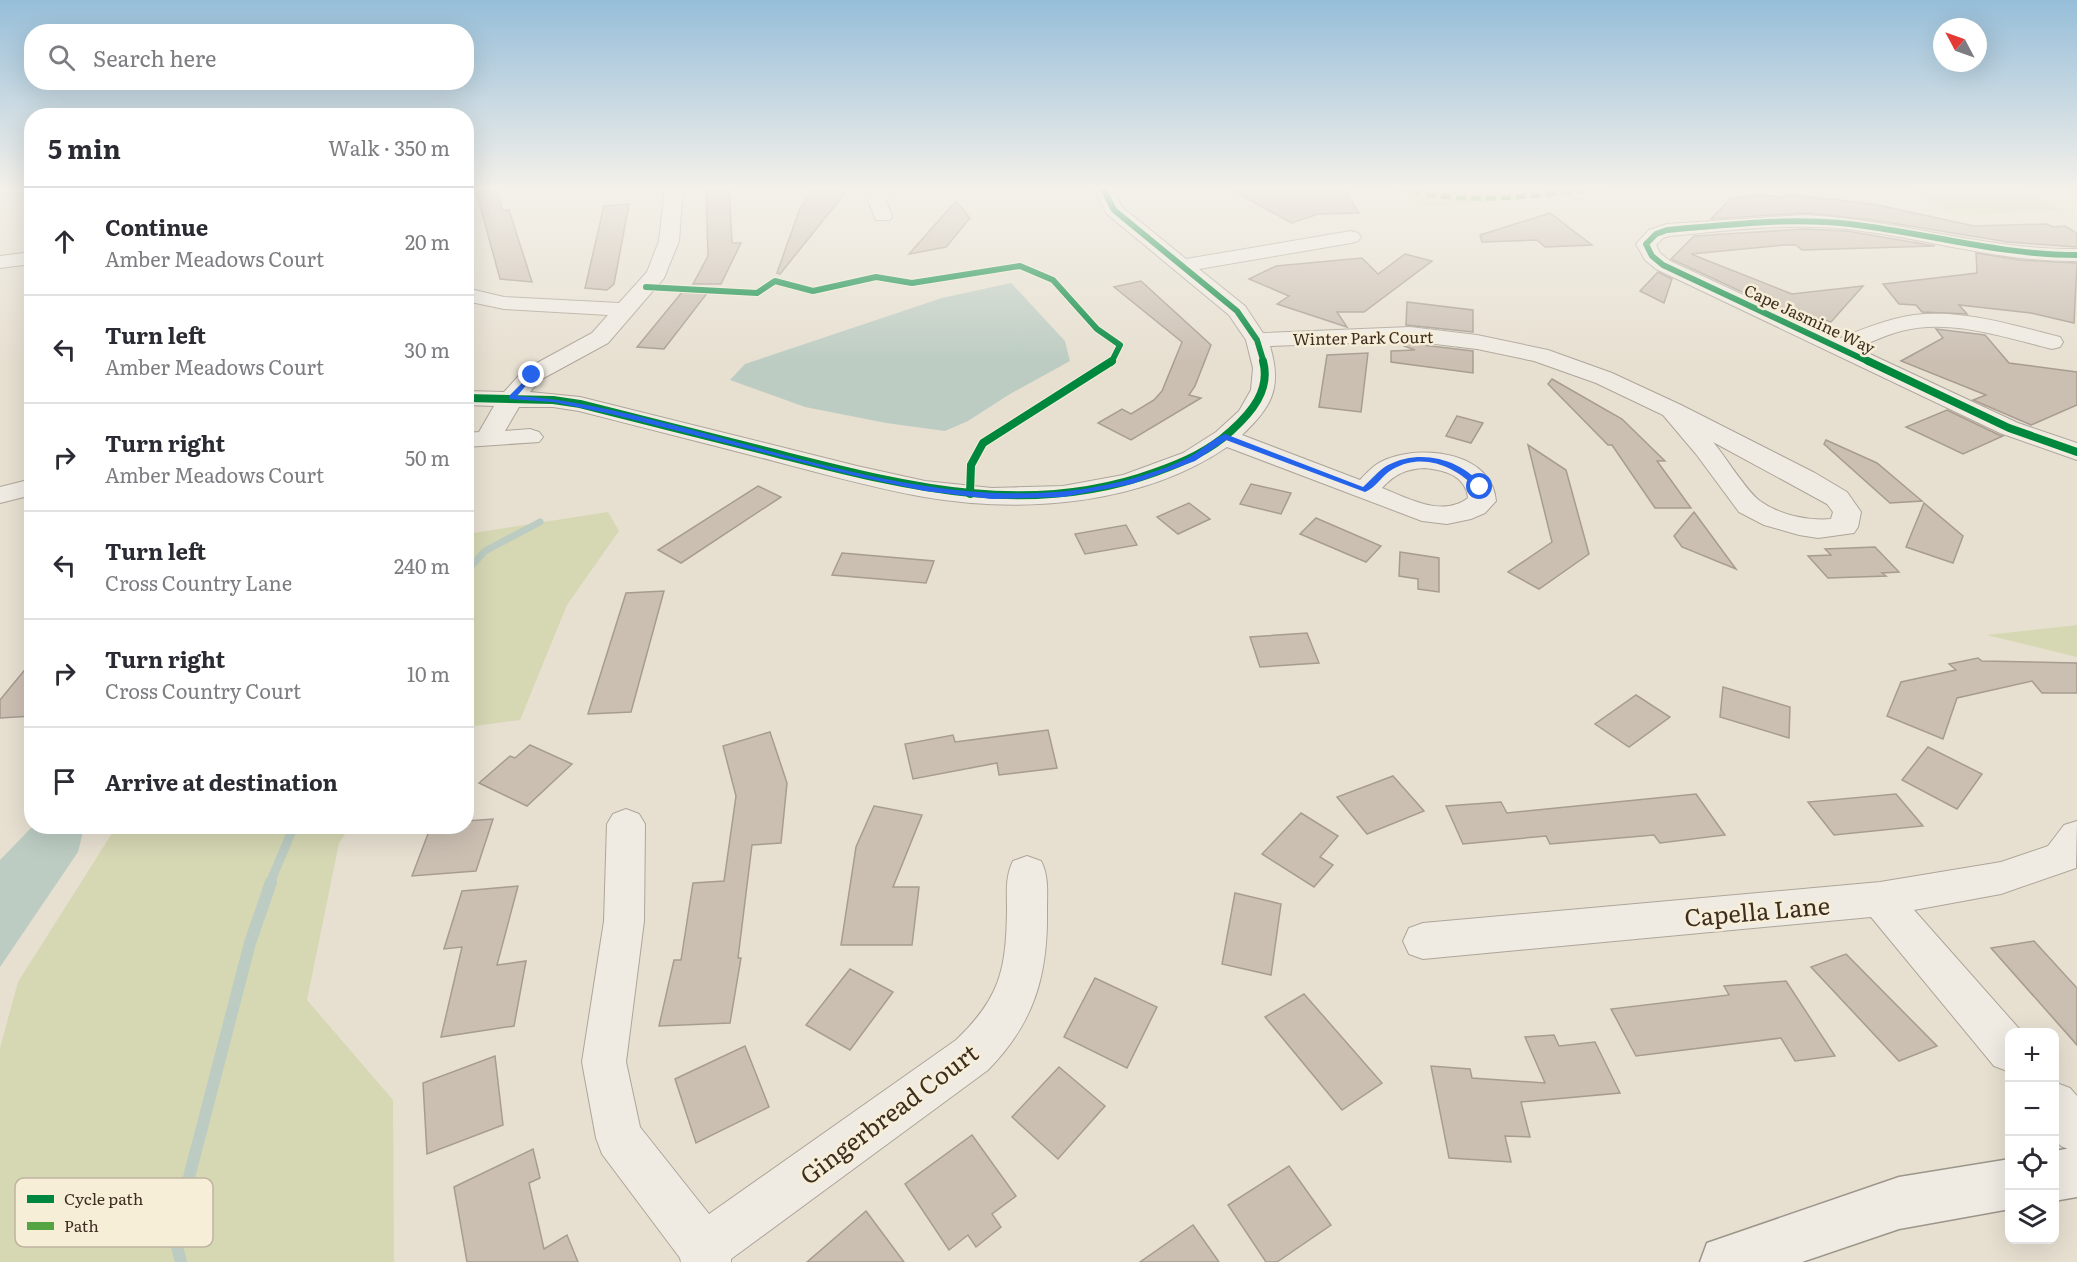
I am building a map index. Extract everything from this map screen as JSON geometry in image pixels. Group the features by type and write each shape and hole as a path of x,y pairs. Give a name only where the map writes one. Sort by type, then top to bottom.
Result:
{"street":[{"path":"477,439 532,375 600,338 657,274 667,246"},
{"path":"474,398 553,400 580,405 925,489 992,496 1063,494 1129,482 1192,459 1225,437 1249,415 1263,390 1265,368 1257,340 1237,311 1158,246"},
{"path":"1182,266 1299,246"},
{"name":"Cape Jasmine Way","path":"1647,246 1652,256 1663,265 1836,348 2009,428 2077,452"},
{"name":"Cape Jasmine Way","path":"1963,246 2028,255 2077,255"},
{"path":"0,262 24,259"},
{"path":"474,297 504,303 626,310"},
{"path":"1836,348 1898,325 1917,322 1998,327 2052,342"},
{"name":"Winter Park Court","path":"1257,340 1368,334 1441,336 1531,353 1568,364 1672,410 1805,478 1837,498 1847,512 1844,527 1818,529 1799,526 1774,519 1749,506 1672,410"},
{"path":"477,439 530,436"},
{"path":"1225,437 1365,490"},
{"path":"0,495 24,489"},
{"path":"626,825 624,921 604,1062 619,1138 705,1255"},
{"name":"Capella Lane","path":"1423,941 1880,899 2001,878 2062,857 2077,836"},
{"name":"Gingerbread Court","path":"705,1255 972,1054 1000,1024 1016,996 1026,962 1027,872"},
{"path":"1880,899 2005,1045"},
{"path":"2059,1109 2077,1130"},
{"path":"2059,1175 2077,1172"},
{"path":"1726,1262 1899,1203 2005,1185"}],"green space":[{"path":"608,512 619,531 567,605 520,720 474,726 474,533"},
{"path":"2077,625 2077,657 1987,635"},
{"path":"112,834 345,834 339,843 307,1000 393,1100 394,1262 0,1262 0,1048 18,982"}],"shaded area":[{"path":"1011,283 1065,341 1070,361 1010,394 968,421 945,431 886,423 805,407 730,380 745,364 942,298"},
{"path":"25,834 82,834 78,852 0,967 0,860"}],"building":[{"path":"491,246 520,246 532,282 500,279"},
{"path":"595,246 621,246 614,284 607,290 585,288"},
{"path":"708,246 740,246 721,284 693,284 708,256"},
{"path":"787,246 803,246 780,274 777,273"},
{"path":"916,246 947,246 946,247 909,254"},
{"path":"1684,246 1775,246 1691,254 1792,294 1863,286 1831,322 1766,303 1671,259"},
{"path":"1797,246 1935,246 1802,250"},
{"path":"1976,253 2019,260 2077,263 2074,323 2031,313 1959,305 1967,314 1922,312 1916,305 1899,304 1883,284 1977,273"},
{"path":"1405,254 1432,261 1364,312 1337,312 1347,327 1277,304 1289,296 1249,279 1276,266 1362,258 1378,274"},
{"path":"1658,272 1672,279 1664,303 1640,291"},
{"path":"1141,281 1211,345 1195,386 1189,395 1201,398 1131,440 1098,423 1122,409 1131,414 1154,400 1162,391 1182,342 1114,287"},
{"path":"683,291 708,292 664,349 637,347"},
{"path":"1407,302 1473,310 1473,332 1406,325"},
{"path":"1936,329 1985,335 2009,363 2077,372 2077,405 2031,425 1973,400 1986,395 1901,361 1943,338"},
{"path":"1405,343 1473,351 1473,373 1391,362 1391,351 1415,350 1404,346"},
{"path":"1368,353 1361,412 1319,407 1327,355"},
{"path":"1552,379 1622,419 1665,461 1657,461 1691,508 1655,508 1612,445 1608,445 1548,384"},
{"path":"1947,410 2003,436 1963,454 1906,427"},
{"path":"1457,416 1483,423 1471,443 1446,436"},
{"path":"1826,440 1877,463 1922,501 1890,503 1824,444"},
{"path":"1528,445 1566,470 1589,554 1539,589 1508,572 1552,542"},
{"path":"1251,484 1291,493 1281,514 1240,504"},
{"path":"758,486 781,497 681,563 658,550"},
{"path":"1189,503 1210,519 1178,534 1157,517"},
{"path":"1924,503 1963,536 1953,563 1906,547"},
{"path":"1694,512 1736,569 1682,547 1674,536"},
{"path":"1316,518 1381,546 1366,562 1300,534"},
{"path":"1126,525 1137,545 1085,554 1075,534"},
{"path":"1875,547 1899,572 1882,573 1886,576 1828,578 1808,556 1831,555 1825,549"},
{"path":"1400,552 1439,558 1439,592 1418,589 1418,579 1399,576"},
{"path":"842,553 934,561 926,583 832,575"},
{"path":"664,591 631,712 588,714 626,593"},
{"path":"1307,633 1319,663 1260,667 1250,637"},
{"path":"1978,658 1982,661 2077,663 2077,693 2042,693 2032,681 1957,698 1943,739 1887,716 1901,682 1956,670 1949,664"},
{"path":"24,671 24,716 0,718 0,700"},
{"path":"1723,687 1790,707 1789,738 1720,717"},
{"path":"1636,695 1670,717 1629,747 1595,724"},
{"path":"1048,730 1057,768 999,775 997,763 913,779 905,744 953,735 955,742"},
{"path":"770,732 787,783 781,843 752,845 738,958 741,958 730,1023 659,1026 674,960 681,960 693,883 724,881 736,796 723,746"},
{"path":"530,745 572,764 527,806 479,783 510,756 515,758"},
{"path":"1928,747 1982,774 1957,809 1902,780"},
{"path":"1393,776 1424,811 1367,834 1337,797"},
{"path":"1696,794 1725,835 1660,843 1654,835 1550,844 1546,836 1463,844 1446,806 1501,802 1507,813"},
{"path":"1896,794 1923,826 1834,835 1808,802"},
{"path":"874,806 922,815 893,887 919,887 912,945 841,945 856,847"},
{"path":"1301,813 1338,836 1320,857 1333,865 1314,887 1262,854"},
{"path":"493,819 476,871 412,876 428,834 474,834 474,820"},
{"path":"518,886 497,965 526,961 514,1026 441,1037 462,947 444,949 462,891"},
{"path":"1235,893 1281,904 1271,975 1222,964"},
{"path":"2034,941 2077,988 2077,1045 1991,948"},
{"path":"1846,954 1937,1046 1899,1061 1811,967"},
{"path":"850,969 893,992 850,1050 806,1025"},
{"path":"1095,978 1157,1007 1127,1068 1064,1037"},
{"path":"1786,981 1835,1056 1795,1061 1781,1038 1636,1056 1611,1009 1729,995 1724,986"},
{"path":"1304,994 1382,1083 1342,1110 1265,1017"},
{"path":"1554,1035 1559,1046 1595,1042 1620,1093 1521,1102 1530,1137 1505,1136 1511,1162 1449,1158 1431,1066 1470,1069 1472,1078 1545,1083 1525,1037"},
{"path":"745,1046 769,1107 696,1143 675,1079"},
{"path":"495,1056 503,1125 427,1154 423,1083"},
{"path":"1059,1067 1105,1106 1058,1159 1012,1117"},
{"path":"972,1135 1016,1196 992,1214 1001,1227 976,1247 968,1235 949,1250 905,1184"},
{"path":"533,1149 540,1178 529,1183 544,1249 567,1235 578,1262 467,1262 454,1187"},
{"path":"1289,1166 1331,1225 1277,1262 1266,1262 1228,1205"},
{"path":"866,1211 904,1262 807,1262"},
{"path":"1193,1225 1219,1262 1140,1262"}],"waterway":[{"path":"474,563 485,551 540,522"},
{"path":"270,883 291,834"},
{"path":"189,1178 250,943 271,882"},
{"path":"177,1247 181,1262"}],"cycle path":[{"path":"474,398 553,400 580,404 856,474 925,489 992,496 1063,494 1129,482 1192,459 1225,437 1249,415 1263,390 1265,368 1257,340 1237,311 1158,246"},
{"path":"1647,246 1652,256 1663,265 2009,428 2077,452"},
{"path":"1974,246 2019,253 2077,255"},
{"path":"646,287 757,293 775,281 813,291 876,277 912,283 1020,266 1053,280 1097,329 1120,345 1112,362 983,443 971,465 970,494"}],"route":[{"path":"532,375 511,398 553,400 611,411 856,474 925,489 992,496 1063,494 1129,482 1192,459 1225,437 1365,490 1388,468 1405,461 1425,459 1446,462 1467,474 1480,487"}]}
